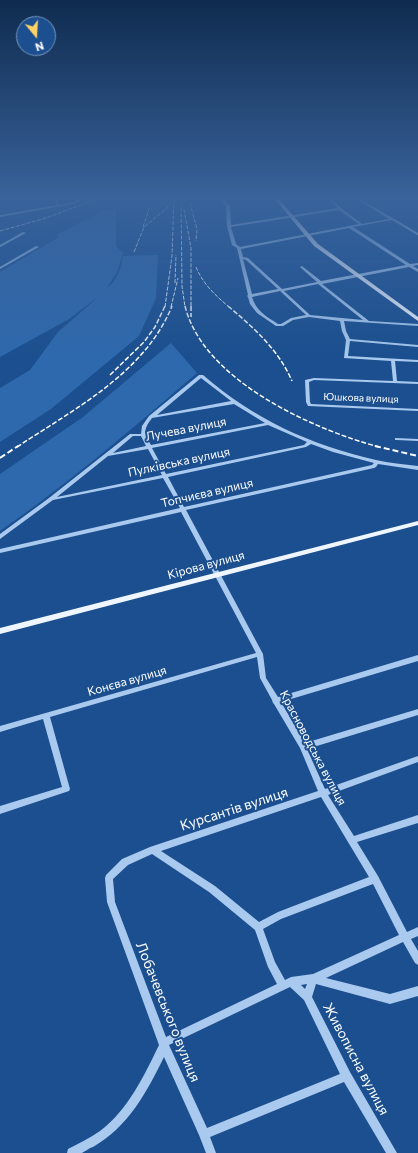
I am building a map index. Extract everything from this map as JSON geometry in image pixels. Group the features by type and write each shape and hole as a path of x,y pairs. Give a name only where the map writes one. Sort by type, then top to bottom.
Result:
{"main road":[{"path":"324,251 418,319"},
{"name":"Кірова вулиця","path":"0,632 418,523"}],"street":[{"path":"0,268 30,251"},
{"path":"240,251 252,304 258,312 277,325 282,326 292,319 309,316 342,320 418,325"},
{"path":"387,251 418,271"},
{"path":"241,258 247,259 309,316"},
{"path":"249,296 418,264"},
{"path":"302,267 368,322"},
{"path":"342,320 344,331 348,340 346,357 418,361"},
{"path":"348,340 418,346"},
{"path":"393,360 395,382 418,383"},
{"path":"0,537 107,456 132,435 143,435 144,426 151,417 201,376 217,391 235,402 270,423 310,442 378,462 418,468"},
{"name":"Юшкова вулиця","path":"395,382 314,379 307,382 308,402 310,405 418,410"},
{"name":"Лучева вулиця","path":"151,417 235,402"},
{"name":"Лучева вулиця","path":"107,456 270,423"},
{"name":"Красноводська вулиця","path":"143,435 260,654 263,678 303,747 323,794 376,879 404,936 418,960"},
{"path":"397,439 418,440"},
{"name":"Пулківська вулиця","path":"51,499 306,446 310,442"},
{"name":"Топчиєва вулиця","path":"0,551 374,466 378,462"},
{"name":"Конєва вулиця","path":"0,729 260,654"},
{"path":"275,701 418,658"},
{"path":"303,747 418,712"},
{"path":"0,810 66,789 46,716"},
{"name":"Курсантів вулиця","path":"109,878 125,862 153,850 323,794 418,759"},
{"path":"353,840 418,819"},
{"path":"153,850 212,889 258,927 270,964 287,984"},
{"name":"Лобачевського вулиця","path":"109,878 111,902 163,1044 204,1134 211,1153"},
{"path":"258,927 278,916 376,879"},
{"path":"73,1153 104,1134 128,1111 149,1078 163,1044 287,984 313,979 404,936 418,931"},
{"path":"313,979 390,999 418,991"},
{"path":"307,997 313,979"},
{"name":"Живописна вулиця","path":"287,984 307,997 346,1076 392,1153"},
{"path":"204,1134 346,1076"}],"shaded area":[{"path":"36,251 121,251 123,253 117,272 107,288 116,278 123,256 158,255 156,298 139,336 51,409 0,442 0,388 30,370 58,332 98,297 69,319 0,357 0,272"},
{"path":"171,343 197,373 125,435 51,494 0,531 0,474 83,417"}],"railway":[{"path":"165,307 172,251"},
{"path":"182,251 182,286 185,307"},
{"path":"191,251 191,317"},
{"path":"175,283 176,255"},
{"path":"196,267 202,279 210,289 229,307"},
{"path":"171,307 178,278"},
{"path":"110,375 144,342 155,327 165,306"},
{"path":"17,447 84,403 126,370 144,351 160,330 172,306"},
{"path":"185,306 196,333 213,357 237,378 264,398 323,428 378,447"},
{"path":"228,306 247,322 272,349 280,359 292,381"},
{"path":"0,458 18,446"},
{"path":"378,447 418,456"}]}
